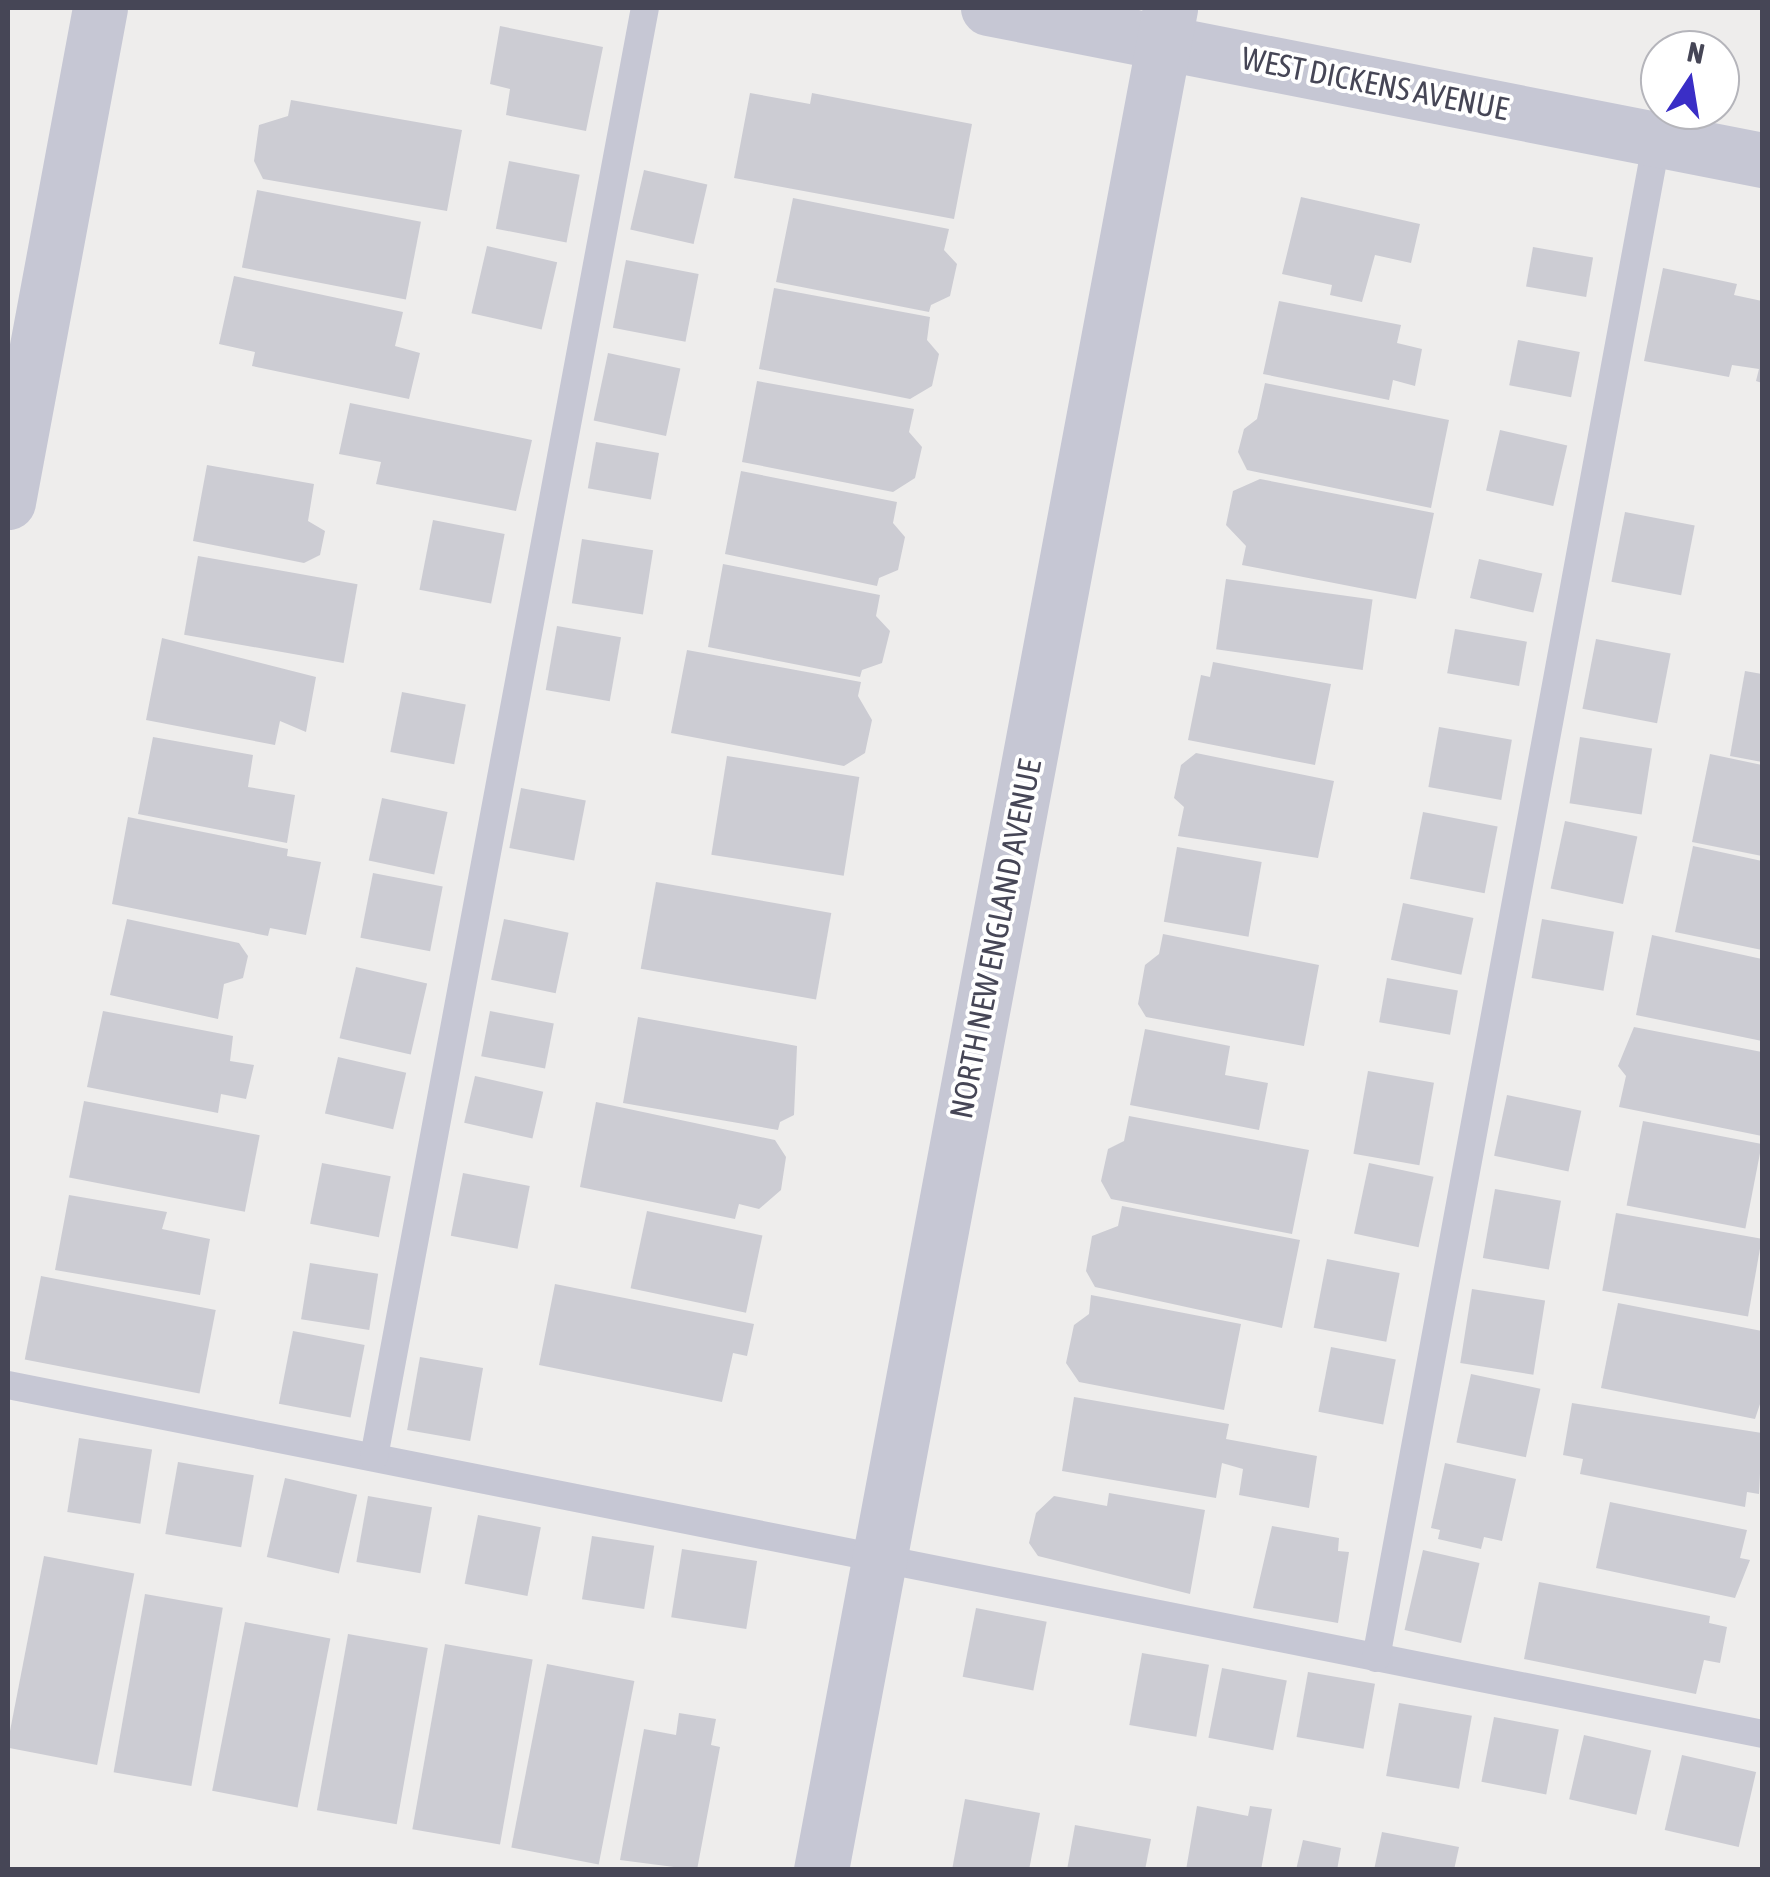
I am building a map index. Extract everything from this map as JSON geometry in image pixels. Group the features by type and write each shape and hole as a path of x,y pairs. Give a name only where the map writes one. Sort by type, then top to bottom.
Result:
{"street":[{"path":"8,502 100,8"},
{"name":"WEST DICKENS AVENUE","path":"988,8 1167,25 1762,160"},
{"name":"NORTH NEW ENGLAND AVENUE","path":"821,1870 1167,25"}],"lane":[{"path":"374,1458 646,8"},
{"path":"1376,1658 1656,139"},
{"path":"8,1384 1762,1734"}],"building":[{"path":"500,26 603,47 586,131 506,115 510,89 490,84"},
{"path":"750,93 810,104 812,93 972,124 954,219 734,178"},
{"path":"291,100 462,130 447,211 263,179 254,161 259,125 288,116"},
{"path":"509,161 580,175 567,242 496,229"},
{"path":"644,170 707,185 694,244 630,229"},
{"path":"257,190 421,222 406,299 242,268"},
{"path":"1301,197 1420,224 1411,263 1375,255 1362,302 1330,295 1332,285 1282,274"},
{"path":"793,198 949,229 944,250 957,264 950,296 931,305 929,312 776,282"},
{"path":"487,246 557,262 542,329 471,313"},
{"path":"1533,247 1593,258 1586,297 1526,286"},
{"path":"626,260 699,274 685,342 613,328"},
{"path":"1663,268 1737,284 1734,295 1762,301 1762,383 1756,381 1759,369 1732,365 1729,377 1644,361"},
{"path":"234,276 403,312 395,346 420,353 409,399 252,366 255,352 219,344"},
{"path":"774,288 930,317 927,340 939,354 932,386 910,399 759,369"},
{"path":"1279,301 1401,325 1397,343 1422,349 1415,386 1393,380 1389,400 1263,374"},
{"path":"1518,340 1580,352 1571,397 1509,385"},
{"path":"608,353 680,368 666,436 594,420"},
{"path":"757,381 914,409 909,432 922,447 915,478 893,492 742,462"},
{"path":"1265,383 1449,420 1431,508 1247,470 1238,452 1244,429 1257,419"},
{"path":"350,403 532,440 516,511 376,484 381,462 339,454"},
{"path":"1500,430 1567,446 1553,506 1486,490"},
{"path":"596,442 659,453 651,499 588,488"},
{"path":"207,465 314,484 308,521 325,531 320,555 304,563 193,541"},
{"path":"741,471 897,502 893,523 905,537 898,570 879,578 877,586 725,554"},
{"path":"1260,479 1434,513 1416,599 1242,565 1246,546 1226,525 1233,491"},
{"path":"1625,512 1695,526 1681,595 1611,582"},
{"path":"433,520 505,534 491,604 419,590"},
{"path":"582,539 653,550 643,614 572,603"},
{"path":"198,556 358,584 344,663 184,635"},
{"path":"1479,559 1542,574 1533,613 1470,598"},
{"path":"723,564 880,595 876,616 890,631 882,663 862,670 860,677 708,647"},
{"path":"1226,579 1373,600 1363,670 1216,649"},
{"path":"557,626 621,637 610,701 546,690"},
{"path":"1455,629 1527,642 1519,686 1447,673"},
{"path":"162,638 316,677 306,732 280,721 275,745 146,720"},
{"path":"1596,639 1671,654 1657,723 1582,709"},
{"path":"687,650 861,682 858,696 872,720 865,753 844,766 671,733"},
{"path":"1213,662 1331,684 1315,765 1188,740 1201,675 1210,677"},
{"path":"1745,671 1762,674 1762,762 1730,756"},
{"path":"402,692 466,704 454,764 390,752"},
{"path":"1439,727 1512,740 1501,800 1428,787"},
{"path":"153,737 253,755 248,787 295,795 287,843 138,814"},
{"path":"1580,737 1652,748 1642,815 1570,803"},
{"path":"1196,753 1334,781 1318,858 1178,836 1184,807 1174,798 1181,765"},
{"path":"1710,754 1762,765 1762,856 1692,842"},
{"path":"727,756 859,777 844,876 711,855"},
{"path":"521,788 586,801 574,860 509,848"},
{"path":"382,798 448,812 434,875 369,861"},
{"path":"1423,812 1498,827 1485,893 1410,879"},
{"path":"128,817 288,849 287,856 321,862 306,935 270,928 268,936 112,904"},
{"path":"1565,821 1637,836 1623,904 1551,888"},
{"path":"1693,846 1762,861 1762,950 1675,932"},
{"path":"1177,847 1262,862 1248,937 1164,922"},
{"path":"373,873 443,887 430,951 360,938"},
{"path":"656,882 831,913 816,1000 641,969"},
{"path":"1403,903 1473,918 1461,975 1391,960"},
{"path":"127,919 239,943 248,956 243,978 224,984 218,1019 110,995"},
{"path":"504,919 569,933 556,993 491,980"},
{"path":"1542,919 1614,932 1603,991 1532,978"},
{"path":"1163,934 1319,965 1304,1046 1146,1017 1138,1004 1145,965 1159,954"},
{"path":"1652,935 1762,959 1762,1041 1636,1015"},
{"path":"356,967 427,983 411,1055 340,1038"},
{"path":"1387,978 1458,991 1450,1035 1379,1022"},
{"path":"103,1011 233,1036 230,1061 254,1065 246,1099 221,1094 218,1113 87,1087"},
{"path":"490,1011 554,1023 545,1069 481,1056"},
{"path":"638,1017 797,1046 794,1115 780,1122 778,1130 623,1103"},
{"path":"1634,1027 1762,1052 1762,1136 1619,1107 1626,1076 1618,1066"},
{"path":"1145,1029 1230,1046 1225,1075 1268,1083 1259,1130 1130,1105"},
{"path":"338,1057 406,1073 393,1129 325,1114"},
{"path":"1368,1071 1434,1083 1419,1165 1353,1154"},
{"path":"475,1076 543,1092 532,1139 464,1123"},
{"path":"1507,1095 1581,1111 1568,1171 1494,1156"},
{"path":"84,1101 260,1135 245,1212 69,1178"},
{"path":"596,1102 775,1140 786,1157 781,1190 759,1209 739,1204 735,1219 580,1187"},
{"path":"1129,1116 1309,1150 1292,1234 1111,1199 1101,1181 1108,1149 1124,1141"},
{"path":"1643,1121 1762,1144 1745,1229 1627,1205"},
{"path":"322,1163 391,1176 379,1237 310,1224"},
{"path":"1369,1163 1434,1177 1419,1247 1354,1233"},
{"path":"463,1173 530,1186 518,1249 451,1236"},
{"path":"1495,1189 1561,1201 1549,1270 1483,1258"},
{"path":"69,1195 167,1212 162,1229 210,1239 200,1295 55,1270"},
{"path":"1122,1206 1300,1240 1282,1328 1095,1287 1086,1271 1092,1236 1118,1226"},
{"path":"647,1211 762,1236 746,1313 631,1288"},
{"path":"1616,1213 1762,1239 1748,1316 1602,1291"},
{"path":"1327,1259 1400,1273 1386,1342 1314,1328"},
{"path":"310,1263 378,1274 369,1330 301,1319"},
{"path":"41,1276 216,1310 200,1393 25,1359"},
{"path":"555,1284 754,1324 747,1356 733,1353 722,1402 539,1365"},
{"path":"1472,1289 1545,1301 1533,1375 1460,1363"},
{"path":"1091,1295 1241,1324 1224,1410 1079,1382 1066,1363 1074,1325 1089,1314"},
{"path":"1618,1303 1762,1331 1762,1398 1755,1419 1601,1388"},
{"path":"293,1331 365,1345 351,1418 279,1404"},
{"path":"1331,1347 1396,1360 1383,1424 1318,1412"},
{"path":"420,1357 483,1368 470,1441 407,1430"},
{"path":"1471,1374 1540,1389 1526,1457 1456,1442"},
{"path":"1074,1397 1229,1424 1226,1439 1317,1456 1309,1508 1239,1495 1243,1469 1222,1463 1216,1498 1062,1471"},
{"path":"1572,1403 1762,1433 1759,1494 1747,1492 1745,1507 1580,1474 1583,1459 1563,1455"},
{"path":"79,1438 152,1450 140,1524 67,1512"},
{"path":"178,1462 254,1475 241,1547 165,1534"},
{"path":"1445,1463 1516,1479 1502,1541 1484,1537 1481,1549 1438,1539 1440,1530 1431,1528"},
{"path":"285,1478 357,1495 339,1574 267,1557"},
{"path":"1109,1493 1205,1510 1190,1594 1038,1556 1029,1543 1036,1513 1054,1496 1107,1506"},
{"path":"368,1496 432,1507 420,1573 356,1562"},
{"path":"1610,1502 1747,1530 1740,1558 1750,1560 1735,1598 1596,1568"},
{"path":"478,1515 541,1527 527,1596 465,1584"},
{"path":"1272,1526 1339,1538 1338,1551 1349,1552 1338,1623 1253,1608"},
{"path":"592,1536 654,1546 644,1609 582,1599"},
{"path":"682,1549 757,1561 746,1629 671,1617"},
{"path":"1423,1550 1480,1563 1461,1643 1405,1630"},
{"path":"44,1556 134,1574 97,1765 8,1748"},
{"path":"1539,1582 1710,1616 1709,1623 1727,1627 1720,1663 1704,1660 1696,1694 1524,1659"},
{"path":"145,1594 223,1608 191,1786 114,1772"},
{"path":"976,1608 1047,1622 1033,1690 963,1677"},
{"path":"245,1622 330,1639 298,1807 212,1791"},
{"path":"348,1634 428,1648 397,1824 317,1810"},
{"path":"445,1644 533,1659 500,1845 412,1829"},
{"path":"1142,1653 1209,1665 1196,1737 1129,1725"},
{"path":"547,1664 634,1681 599,1865 511,1848"},
{"path":"1222,1668 1287,1681 1273,1750 1208,1738"},
{"path":"1308,1672 1375,1684 1364,1749 1297,1737"},
{"path":"1399,1703 1472,1716 1459,1789 1386,1776"},
{"path":"679,1713 716,1719 711,1745 720,1747 697,1870 620,1860 644,1729 676,1735"},
{"path":"1494,1717 1559,1730 1546,1794 1481,1782"},
{"path":"1584,1735 1651,1751 1636,1815 1569,1799"},
{"path":"1682,1755 1756,1772 1739,1847 1665,1830"},
{"path":"965,1799 1040,1813 1029,1870 952,1870"},
{"path":"1197,1806 1248,1816 1250,1806 1272,1809 1261,1870 1186,1870"},
{"path":"1075,1825 1151,1839 1145,1870 1067,1870"},
{"path":"1382,1832 1459,1847 1454,1870 1374,1870"},
{"path":"1303,1840 1341,1848 1337,1870 1296,1870"}]}
